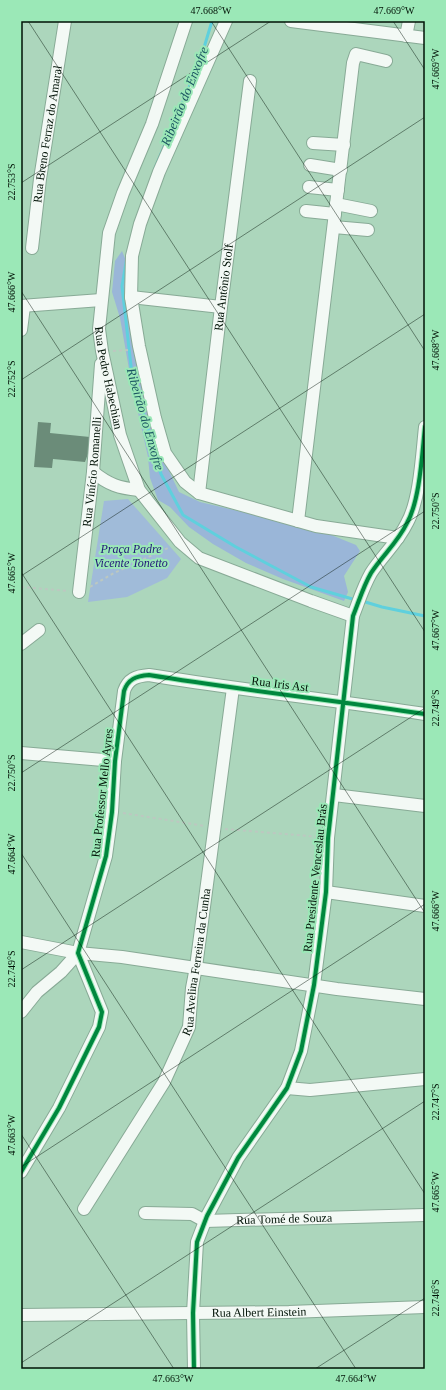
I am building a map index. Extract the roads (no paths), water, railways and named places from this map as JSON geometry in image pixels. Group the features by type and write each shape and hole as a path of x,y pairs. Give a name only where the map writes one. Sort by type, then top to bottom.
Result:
{"street":[{"name":"Rua Breno Ferraz do Amaral","path":"32,248 40,179 65,21"},
{"name":"Rua Pedro Habechian","path":"186,21 152,124 123,193 109,233 99,329 102,351 120,434 140,490 180,542 199,558 282,590 355,611"},
{"path":"226,21 160,172 140,224 132,256 132,297 142,361 155,418 165,453 185,482 199,493 316,526 398,538"},
{"path":"291,21 425,38"},
{"path":"406,36 409,21"},
{"path":"298,521 353,63 356,54 386,61"},
{"name":"Rua Antônio Stolf","path":"199,493 250,81"},
{"path":"313,142 344,145"},
{"path":"310,165 340,170"},
{"path":"308,187 338,190"},
{"path":"306,211 336,209 371,211"},
{"path":"334,227 368,230"},
{"path":"132,297 221,307"},
{"path":"21,330 23,306 102,300"},
{"name":"Rua Vinício Romanelli","path":"80,592 93,472 102,351"},
{"name":"Rua Presidente Venceslau Brás","path":"194,1369 193,1313 197,1242 205,1221 238,1158 287,1088 302,1050 314,985 326,892 328,838 355,611 362,590 372,572 398,538 408,522 419,482 425,427"},
{"path":"93,472 104,482 112,486 140,490"},
{"path":"21,644 39,630"},
{"name":"Rua Iris Ast","path":"132,678 149,675 233,688 344,701 425,714"},
{"name":"Rua Professor Mello Ayres","path":"78,953 106,856 112,812 115,760 124,691 126,685 132,678"},
{"name":"Rua Avelina Ferreira da Cunha","path":"84,1209 164,1082 189,1027 192,988 233,688"},
{"path":"21,753 115,760"},
{"path":"334,795 425,806"},
{"path":"326,892 425,906"},
{"path":"21,942 78,953 122,957 314,985 425,999"},
{"path":"21,1012 37,992 61,972 78,953"},
{"path":"21,1172 59,1108 102,1020 102,1012 99,1003 78,953"},
{"path":"287,1088 310,1090 425,1079"},
{"name":"Rua Tomé de Souza","path":"146,1213 192,1214 205,1221 425,1215"},
{"name":"Rua Albert Einstein","path":"21,1315 289,1312 425,1307"}],"waterway":[{"name":"Ribeirão do Enxofre","path":"155,168 200,61 212,21"},
{"name":"Ribeirão do Enxofre","path":"127,257 122,286 132,375 161,474 183,515 236,547 311,587 356,600"},
{"name":"Ribeirão do Enxofre","path":"362,601 382,607 425,616"}],"park label":[{"name":"Praça Padre Vicente Tonetto","path":"131,556"}]}
